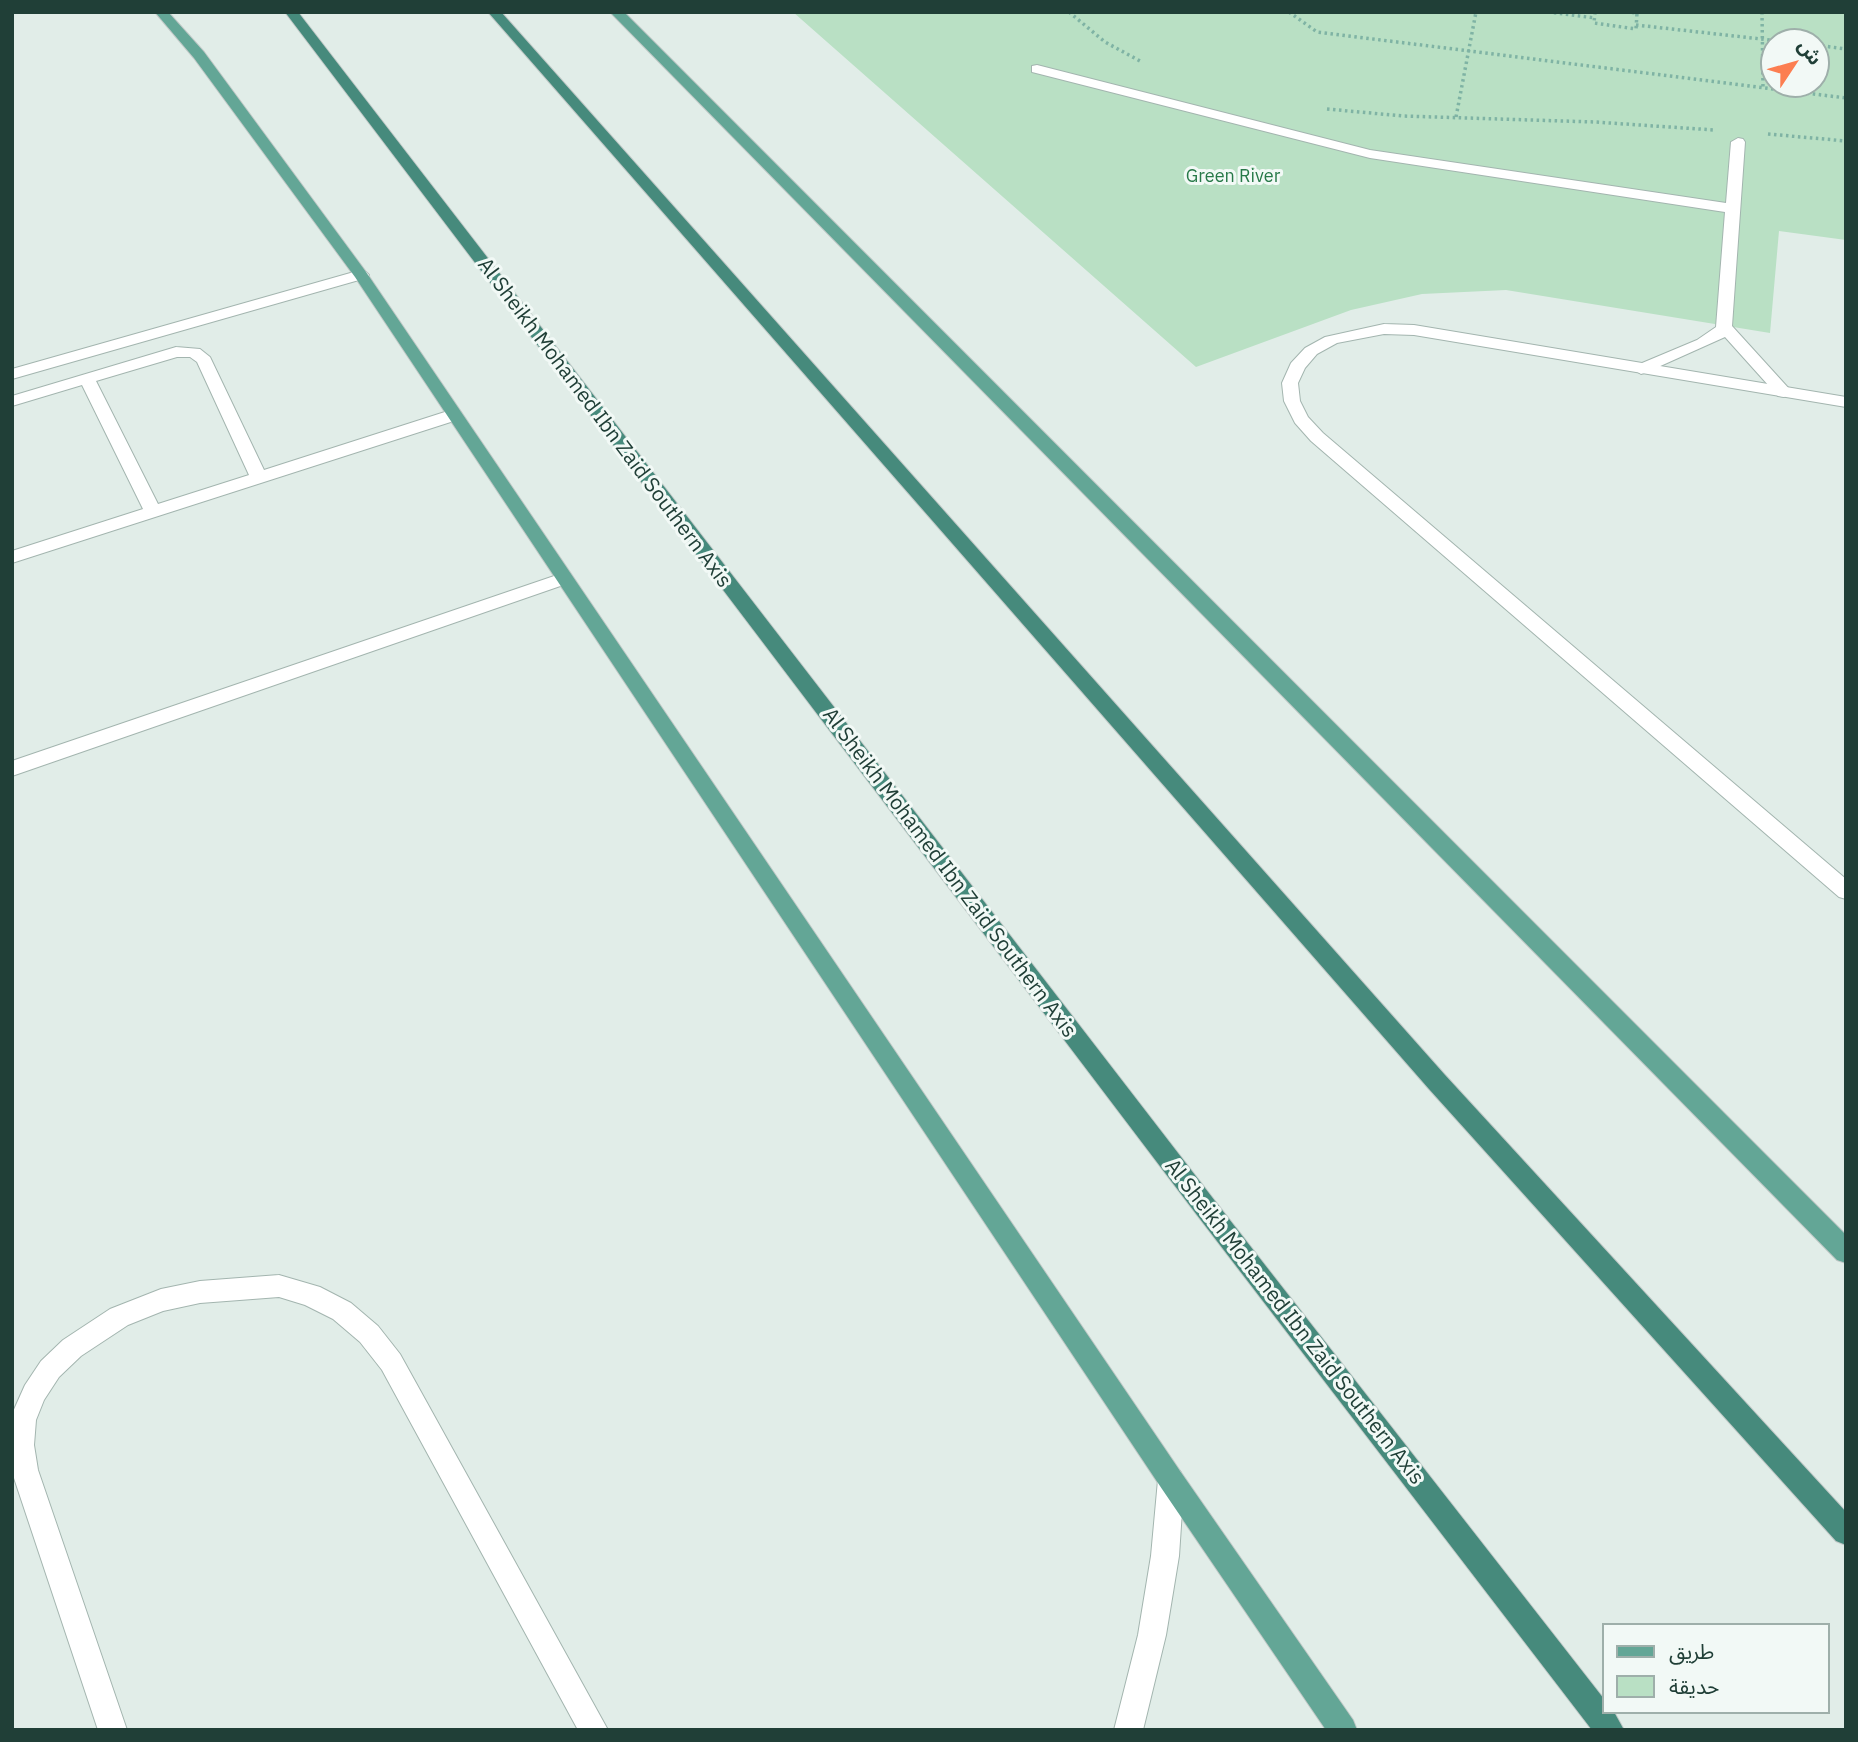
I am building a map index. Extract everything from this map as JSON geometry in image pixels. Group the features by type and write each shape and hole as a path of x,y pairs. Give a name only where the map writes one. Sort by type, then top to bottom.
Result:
{"highway":[{"name":"Al Sheikh Mohamed Ibn Zaid Southern Axis","path":"291,12 1180,1175 1610,1730"},
{"path":"494,12 1437,1082 1846,1532"}],"main road":[{"path":"161,12 198,55 360,275 1171,1480 1343,1730"},
{"path":"616,12 1846,1252"}],"street":[{"path":"1037,69 1370,154 1733,209"},
{"path":"1641,369 1719,334 1724,327 1738,142"},
{"path":"12,374 360,275"},
{"path":"1724,327 1784,391"},
{"path":"1846,401 1414,330 1384,329 1331,340 1311,351 1297,366 1290,383 1292,401 1301,419 1318,437 1846,891"},
{"path":"12,401 176,352 201,355 259,477"},
{"path":"87,379 153,512"},
{"path":"12,557 454,415"},
{"path":"12,769 564,579"},
{"path":"113,1730 25,1470 21,1445 23,1420 34,1393 50,1369 72,1348 119,1317 161,1300 200,1292 279,1286 311,1295 342,1311 369,1334 391,1362 594,1730"},
{"path":"1128,1730 1152,1635 1165,1556 1171,1480"}],"path":[{"path":"1069,12 1105,42 1151,67"},
{"path":"1289,12 1317,32 1760,87"},
{"path":"1456,117 1476,12"},
{"path":"1548,12 1595,18"},
{"path":"1595,12 1594,23 1636,29 1637,13 1627,12"},
{"path":"1636,24 1760,39"},
{"path":"1323,108 1402,116 1726,131"},
{"path":"1766,134 1846,141"}],"green space":[{"name":"Green River","path":"793,12 1846,12 1846,240 1779,231 1770,333 1506,290 1422,294 1351,310 1196,367"}]}
